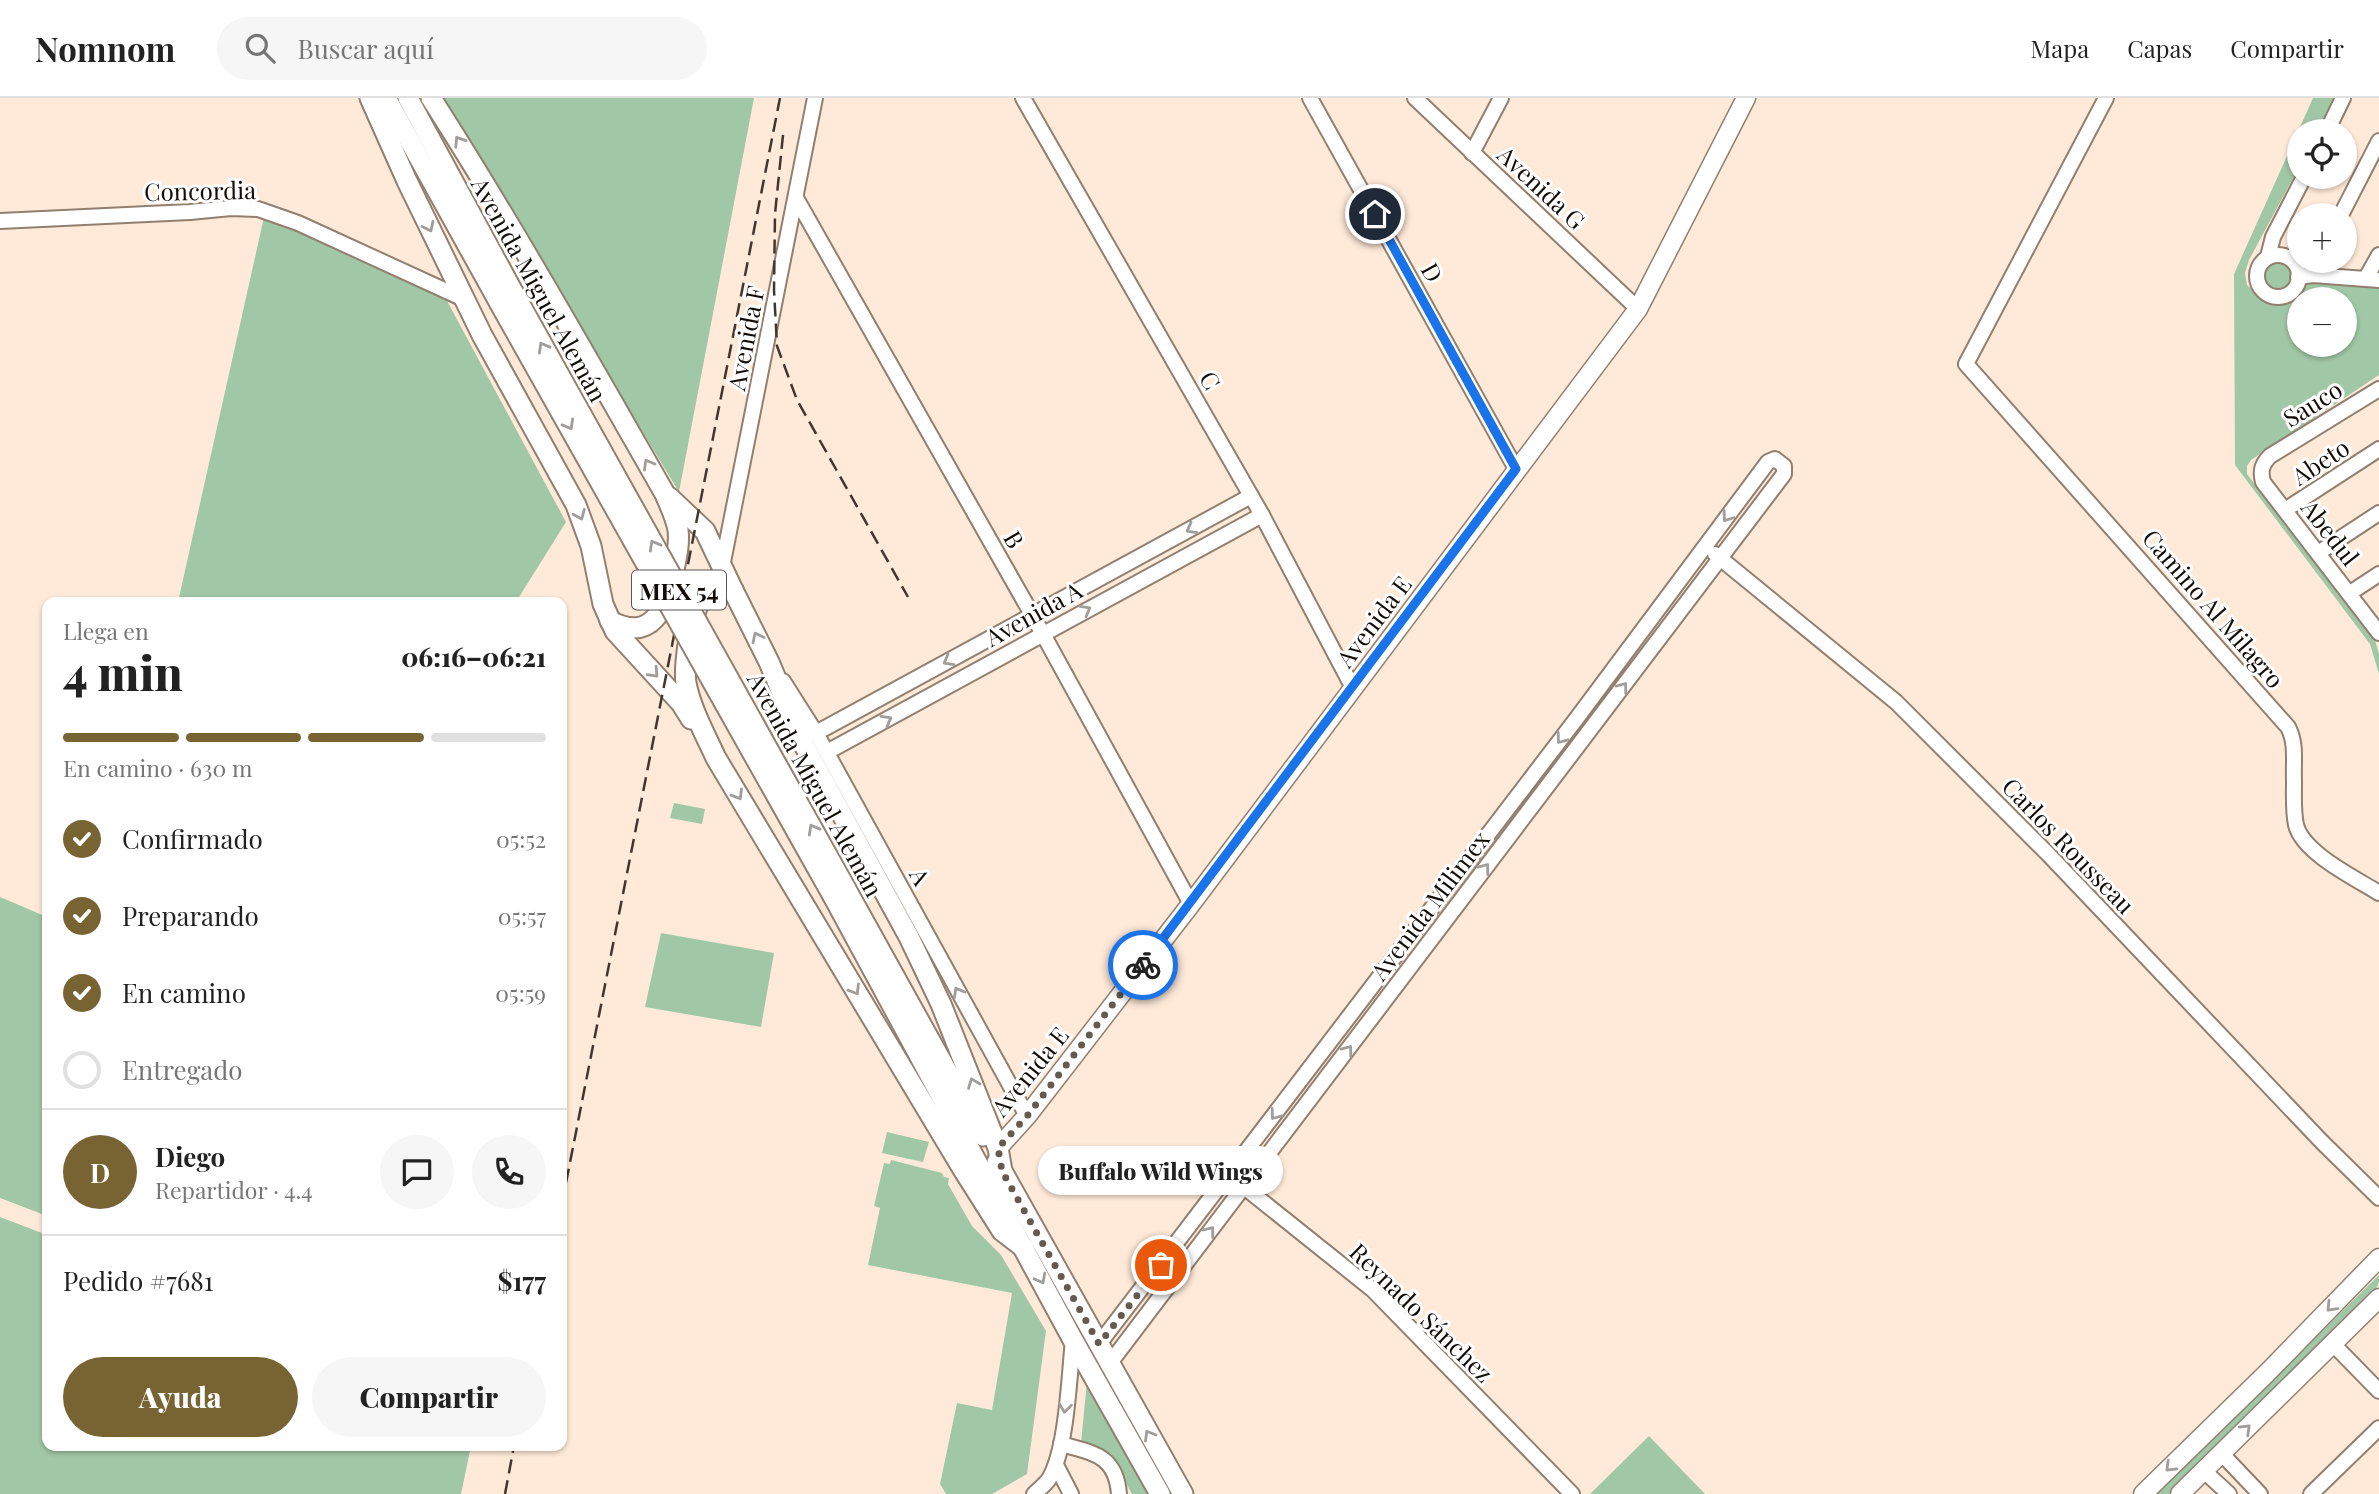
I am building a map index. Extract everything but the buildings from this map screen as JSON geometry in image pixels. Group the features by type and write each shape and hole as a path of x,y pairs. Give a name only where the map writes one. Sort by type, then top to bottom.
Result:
{"highway":[{"path":"370,98 407,181 466,300 585,524 603,604 610,621 622,640 681,703 964,1171 1002,1231 1024,1248"},
{"name":"Avenida Miguel Alemán","path":"386,98 1002,1171 1183,1494"},
{"name":"Avenida Miguel Alemán","path":"408,98 840,892 1024,1248 1160,1494"},
{"path":"431,98 516,233 665,494 675,518 678,542 675,567 663,608 651,623 642,627 626,628 610,621"},
{"path":"665,494 705,531 723,564 725,588 769,662 804,745 909,937 941,1004 998,1148 1002,1171"},
{"path":"716,758 692,702 685,668 699,602 709,589 725,588"}],"main road":[{"name":"Avenida E","path":"998,1148 1027,1116 1191,904 1637,309 1746,98"},
{"path":"2143,1494 2268,1372 2379,1258"},
{"path":"2180,1494 2379,1298"}],"street":[{"name":"Avenida F","path":"723,564 816,98"},
{"name":"C","path":"1023,98 1262,515 1353,688"},
{"name":"D","path":"1310,98 1516,469"},
{"name":"Avenida G","path":"1415,98 1637,309"},
{"path":"1472,153 1501,98"},
{"name":"Camino Al Milagro","path":"2106,98 1966,364 2288,727 2294,745 2295,815 2303,840 2379,893"},
{"path":"2333,119 2343,98"},
{"path":"2347,203 2379,141"},
{"path":"2298,189 2273,237 2268,257 2257,274 2260,287 2274,296 2286,295 2309,273"},
{"name":"B","path":"796,198 1043,634 1191,904"},
{"name":"Concordia","path":"0,221 241,207 258,209 298,223 466,300"},
{"path":"2268,257 2279,255 2289,258 2306,276 2373,279 2379,255"},
{"name":"Sauco","path":"2270,456 2379,389"},
{"name":"Abeto","path":"2285,510 2379,449"},
{"name":"Abedul","path":"2270,456 2262,467 2263,482 2379,633"},
{"name":"Avenida Milimex","path":"1099,1344 1768,462 1775,459 1779,461 1784,466 1784,474 1110,1363"},
{"name":"Avenida A","path":"816,733 1251,496"},
{"path":"2318,553 2379,513"},
{"name":"Avenida A","path":"827,752 1262,515"},
{"path":"705,531 732,518"},
{"name":"Carlos Rousseau","path":"1706,546 1896,702 2049,855 2379,1198"},
{"path":"1154,549 1165,568"},
{"path":"2350,593 2379,574"},
{"name":"A","path":"769,662 804,712 827,752 1027,1116"},
{"name":"Reynado Sánchez","path":"1229,1175 1373,1290 1572,1494"},
{"path":"1034,1494 1048,1482 1056,1465 1061,1444 1073,1340"},
{"path":"2334,1345 2379,1391"},
{"path":"2311,1494 2379,1428"},
{"path":"1061,1444 1092,1453 1108,1462 1118,1482 1119,1494"},
{"path":"2221,1452 2260,1494"},
{"path":"1056,1465 1071,1494"},
{"path":"2204,1471 2229,1494"}],"green space":[{"path":"441,98 754,98 679,492"},
{"path":"2313,98 2336,98 2325,119 2304,119"},
{"path":"2287,156 2287,189 2249,260 2245,273 2247,285 2267,300 2280,302 2287,298 2287,357 2357,357 2357,287 2304,287 2311,282 2379,288 2379,375 2251,460 2247,466 2247,474 2375,640 2379,654 2379,674 2370,644 2235,465 2234,274"},
{"path":"264,217 446,299 566,522 519,597 179,597"},
{"path":"2272,263 2284,263 2287,265 2287,273 2292,273 2291,282 2284,289 2272,289 2265,282 2265,270"},
{"path":"674,803 705,809 702,824 670,818"},
{"path":"0,897 42,915 42,1214 0,1198"},
{"path":"661,933 774,953 761,1027 645,1007"},
{"path":"887,1132 929,1142 923,1162 882,1153"},
{"path":"891,1160 942,1173 949,1178 948,1184 972,1226 1001,1255 1046,1331 1027,1474 992,1494 946,1494 940,1484 957,1403 992,1410 1012,1293 868,1265 880,1208 874,1206 884,1163 890,1164"},
{"path":"0,1217 42,1233 42,1451 470,1451 461,1494 0,1494"},
{"path":"2379,1275 2374,1294 2169,1494 2155,1494"},
{"path":"1087,1381 1151,1494 1132,1494 1109,1453 1081,1443"},
{"path":"1649,1436 1705,1494 1590,1494"}],"railway":[{"path":"567,1178 780,98"},
{"path":"783,135 775,214 774,290 777,346 797,400 908,597"},
{"path":"505,1494 513,1451"}],"way so far":[{"path":"1143,965 1027,1116 998,1148 1002,1171 1099,1344 1161,1265"}],"place":[{"name":"Buffalo Wild Wings","path":"1161,1265"}],"route":[{"path":"1143,965 1516,469 1375,214"}]}
